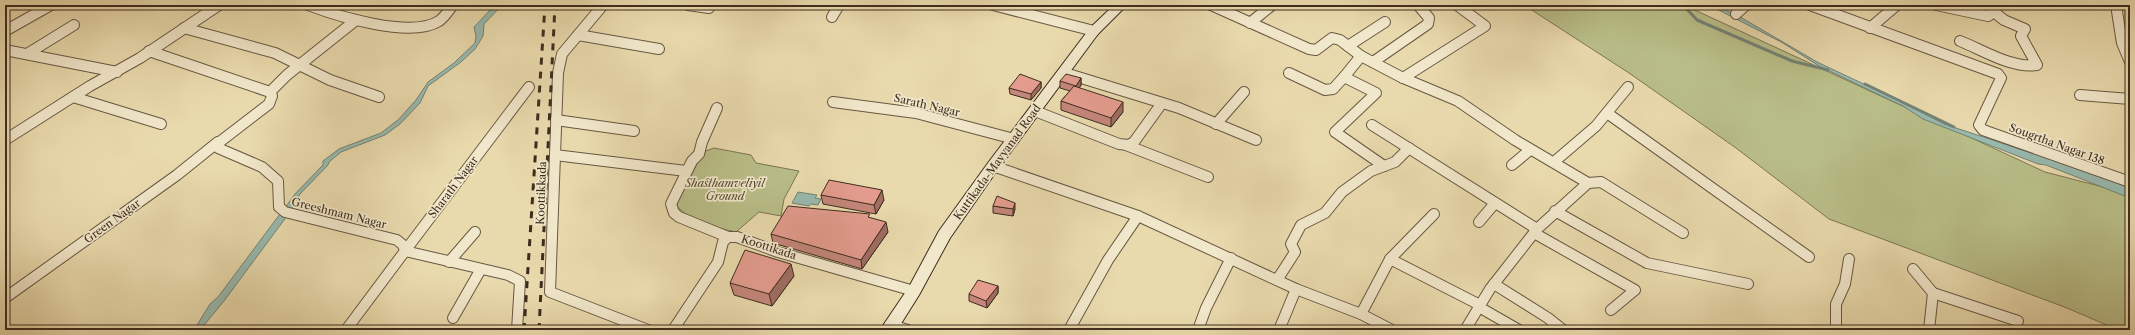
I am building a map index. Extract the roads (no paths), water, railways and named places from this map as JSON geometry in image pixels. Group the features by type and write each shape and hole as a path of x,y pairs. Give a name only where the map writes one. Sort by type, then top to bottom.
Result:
{"main road":[{"name":"Kuttikada-Mayyanad Road","path":"889,328 914,291 944,235 1094,31 1121,5"}],"street":[{"path":"5,31 51,5"},
{"path":"5,140 116,72 219,5"},
{"path":"308,5 356,20 420,28 439,21 453,5"},
{"name":"Koottikkada","path":"602,5 561,57 558,72 550,292 648,330"},
{"path":"688,5 709,8"},
{"path":"832,17 839,5"},
{"path":"993,5 1094,31"},
{"path":"1211,5 1226,8 1250,22 1309,49 1316,50 1332,38 1348,46 1361,56 1403,78 1458,101 1530,150 1554,162 1588,183"},
{"path":"1250,22 1272,5"},
{"path":"1373,62 1428,24 1429,18 1418,5"},
{"path":"1403,78 1485,26 1457,5"},
{"path":"1736,14 1746,5"},
{"path":"1810,5 1870,28 1897,5"},
{"path":"1936,5 1981,16 1988,16 1995,9 2004,20 2025,29 2021,36 2037,65 2033,67 2021,64 1960,41"},
{"path":"2116,5 2122,43 2130,62"},
{"path":"270,92 300,65 356,20"},
{"path":"1348,46 1385,22"},
{"path":"27,54 74,25"},
{"path":"184,28 275,53 330,80 379,97"},
{"name":"Sougrtha Nagar 138","path":"1870,28 1998,74 2001,78 1979,125 1984,130 2130,182"},
{"path":"578,35 659,49"},
{"path":"5,50 116,72"},
{"path":"149,51 270,92"},
{"path":"1289,73 1325,90 1333,89 1361,56"},
{"path":"1065,72 1162,103 1256,140"},
{"path":"1344,77 1376,93 1335,132 1384,166"},
{"name":"Sharath Nagar","path":"405,251 529,87"},
{"path":"1554,162 1596,126 1628,87"},
{"path":"218,142 269,104 272,96 270,92"},
{"path":"1216,124 1244,92"},
{"path":"2080,95 2130,99"},
{"path":"73,97 161,124"},
{"name":"Sarath Nagar","path":"833,102 916,113 1014,139"},
{"path":"1126,145 1134,142 1162,103"},
{"path":"717,108 702,142 699,154 692,161 686,171 671,204 674,213 692,223 728,237"},
{"path":"1035,111 1208,177"},
{"path":"1607,113 1809,257"},
{"path":"556,120 634,131"},
{"path":"1372,125 1495,203 1536,231 1635,290 1611,310"},
{"name":"Greeshmam Nagar","path":"218,142 218,148 262,167 278,181 278,207 285,212 397,240 403,245 405,251"},
{"name":"Green Nagar","path":"5,298 177,175 218,142"},
{"path":"1277,280 1295,252 1291,244 1302,225 1325,213 1342,192 1371,171 1395,162 1409,148"},
{"path":"1512,165 1530,150"},
{"path":"555,155 686,171"},
{"path":"994,166 1138,216 1277,280 1361,314 1392,330"},
{"path":"1465,330 1494,284 1536,231 1555,211 1588,183 1601,182 1683,233"},
{"path":"1479,222 1495,203"},
{"path":"1555,211 1648,263 1748,284"},
{"path":"1361,314 1390,259 1434,214"},
{"path":"1069,330 1108,260 1138,216"},
{"path":"450,262 475,232"},
{"name":"Koottikada","path":"673,330 718,262 723,242 728,237 737,237 778,252 914,291"},
{"path":"346,330 405,251 508,275 520,281 517,330"},
{"path":"1198,330 1206,308 1231,258"},
{"path":"1390,259 1479,306 1519,330"},
{"path":"1836,330 1836,304 1845,284 1849,259"},
{"path":"452,318 481,269"},
{"path":"1913,269 1933,293 2018,321"},
{"path":"1494,284 1548,318 1563,330"},
{"path":"1279,330 1296,288"},
{"path":"1929,330 1933,293"},
{"path":"889,328 908,330"}],"water":[{"path":"495,5 502,5 484,24 483,36 475,49 461,62 428,86 420,103 400,124 385,135 341,152 329,162 328,165 300,194 291,211 284,209 295,194 323,165 323,161 339,149 381,133 398,120 416,100 428,82 454,63 475,43 476,36 474,27"},
{"path":"1709,5 1715,5 1742,18 1817,62 1904,103 1944,124 2095,174 2130,188 2130,198 1923,119 1903,106 1819,66 1783,43"},
{"path":"798,192 817,195 815,198 821,199 818,205 811,204 809,206 792,203"},
{"path":"280,214 287,216 224,301 200,330 194,330 210,304 218,297"}],"waterway":[{"path":"1683,5 1697,20 1792,61 1828,70"},
{"path":"1865,84 1954,127"}],"railway":[{"path":"524,330 545,5"},
{"path":"539,330 555,5"}],"park label":[{"name":"Shasthamveliyil Ground","path":"725,189"}]}
